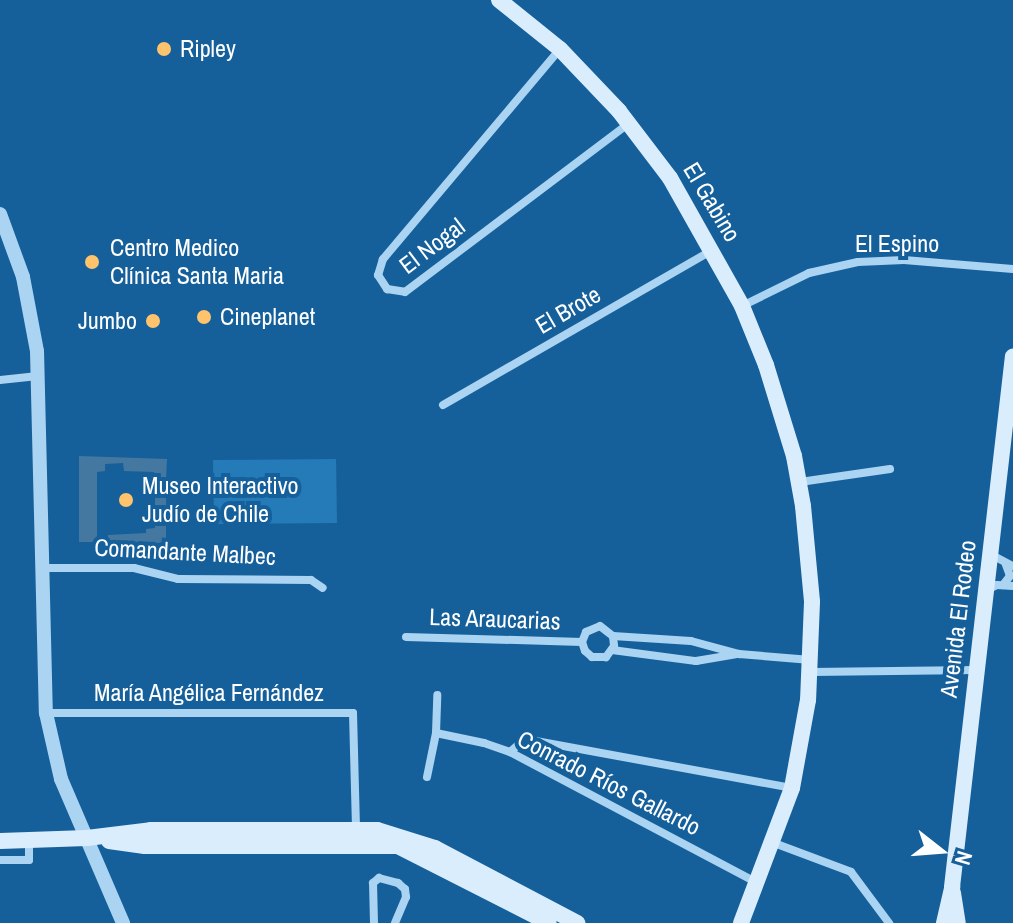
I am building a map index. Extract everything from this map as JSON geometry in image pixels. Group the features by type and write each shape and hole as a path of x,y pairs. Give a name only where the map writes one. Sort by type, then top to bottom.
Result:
{"main road":[{"name":"El Gabino","path":"499,0 560,49 629,123 670,178 713,249 742,306 766,365 800,482 812,602 811,666 805,728 792,788 774,843 741,923"},
{"name":"Avenida El Rodeo","path":"944,923 952,887 1013,356"},
{"path":"0,841 87,838 151,830 356,828 395,833 424,843 577,923"},
{"path":"87,838 145,846 398,846 549,923"},
{"name":"Avenida El Rodeo","path":"952,887 958,923"}],"street":[{"name":"El Nogal","path":"560,49 383,259 378,275 387,289 405,292 629,123"},
{"path":"0,214 29,301 39,376 46,713 61,779 123,923"},
{"name":"El Brote","path":"443,405 713,249"},
{"name":"El Espino","path":"742,306 809,273 858,262 904,260 1013,269"},
{"path":"0,380 39,376"},
{"path":"800,482 890,469"},
{"path":"990,554 1009,566 1010,576 1003,585"},
{"name":"Comandante Malbec","path":"41,568 134,568 178,579 311,580 323,588"},
{"path":"985,591 1003,585 1013,586"},
{"name":"Las Araucarias","path":"739,654 696,661 612,650 596,659 588,655 582,642 586,632 595,627 606,628 613,636 691,641 739,654 811,666 976,670"},
{"path":"612,650 613,636"},
{"name":"Las Araucarias","path":"406,637 582,642"},
{"path":"427,777 436,733 437,695"},
{"name":"María Angélica Fernández","path":"46,713 353,713 356,828"},
{"name":"Conrado Ríos Gallardo","path":"436,733 510,752 758,883"},
{"path":"510,752 525,739 792,788"},
{"path":"0,860 29,860 29,840"},
{"path":"774,843 851,872 889,923"},
{"path":"374,923 373,883 381,878 405,889 406,897 395,923"}],"shaded area":[{"path":"79,456 167,459 166,480 155,480 154,472 124,471 123,463 105,464 105,471 97,472 97,542 79,542"},
{"path":"336,459 337,523 214,524 213,460"},
{"path":"155,496 166,496 166,543 108,543 108,535 146,533 146,529 155,528"}],"place":[{"name":"Ripley","path":"164,49"},
{"name":"Centro Medico Clínica Santa Maria","path":"92,262"},
{"name":"Cineplanet","path":"204,317"},
{"name":"Jumbo","path":"153,321"},
{"name":"Museo Interactivo Judío de Chile","path":"126,500"}]}
